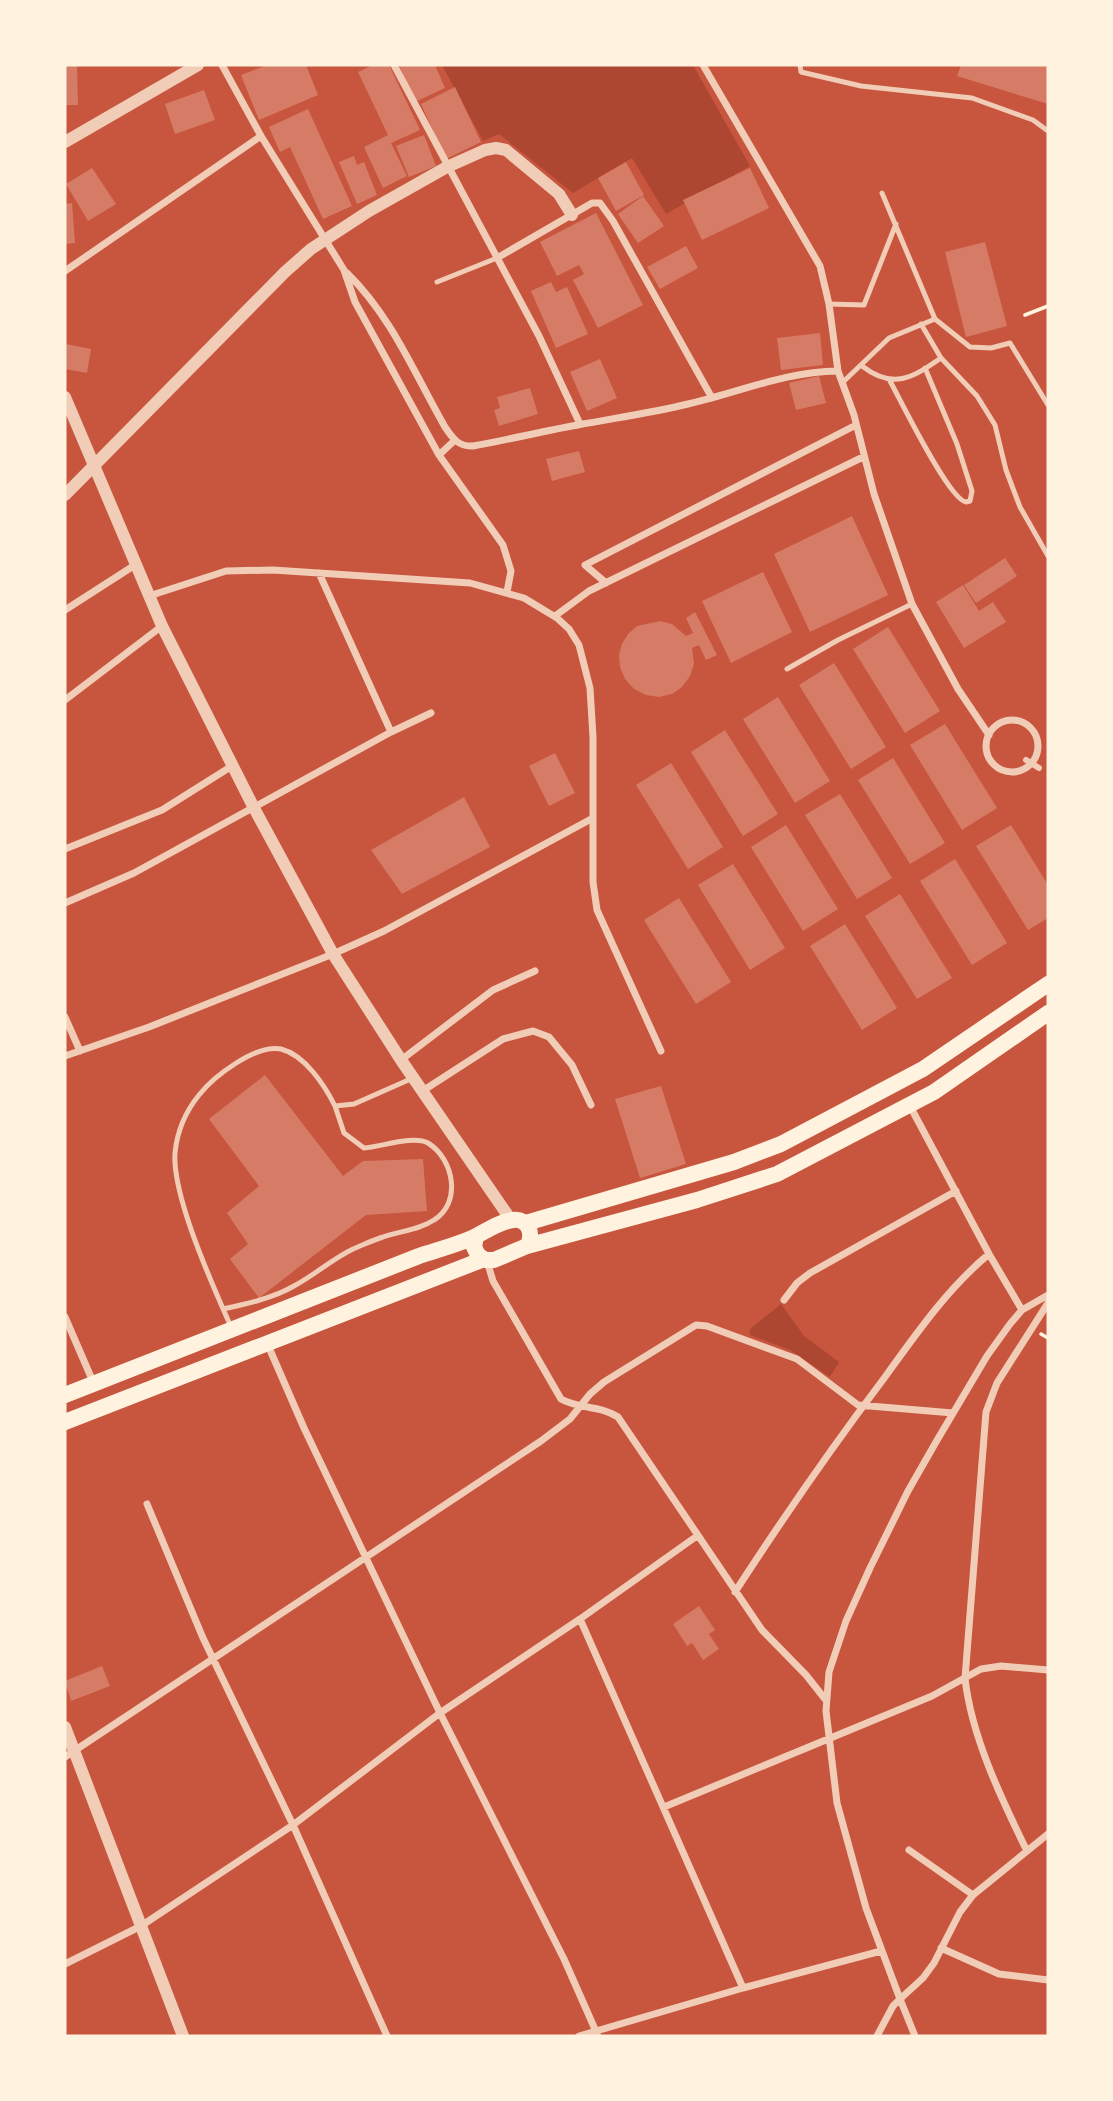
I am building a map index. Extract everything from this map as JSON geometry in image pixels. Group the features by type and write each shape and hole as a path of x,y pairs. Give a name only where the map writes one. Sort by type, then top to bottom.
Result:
{"main road":[{"path":"65,1395 476,1236 483,1230 722,1166 781,1144 923,1069 1048,984"},
{"path":"65,1422 487,1257 685,1204 778,1174 909,1105 963,1073 1048,1014"},
{"path":"519,1222 531,1236 527,1246"},
{"path":"476,1236 475,1250 487,1257"}],"street":[{"path":"65,142 198,65"},
{"path":"222,65 324,240 344,270 369,294 398,337 434,408 455,440 463,446 643,414 712,398 780,377 838,371"},
{"path":"394,65 538,336 580,424"},
{"path":"703,65 815,256 824,277 838,371 856,425 863,457 912,604 958,689 989,735"},
{"path":"65,271 261,136"},
{"path":"65,495 285,272 324,240 447,167 485,149 506,150 559,194 572,215"},
{"path":"497,258 592,203 600,204 613,221 712,398"},
{"path":"344,270 355,302 439,455 503,545 511,571 507,592"},
{"path":"65,397 162,626 254,808 334,954 401,1060 519,1222"},
{"path":"606,583 585,565 856,425"},
{"path":"439,455 455,440"},
{"path":"555,616 589,591 863,457"},
{"path":"65,610 135,565"},
{"path":"148,596 226,571 273,570 470,583 507,592 530,601 555,616 574,636 588,676 593,737 593,882 597,910 661,1051"},
{"path":"319,573 391,732"},
{"path":"65,699 162,626"},
{"path":"65,903 134,873 391,732 431,713"},
{"path":"1004,721 1021,722 1028,726 1037,739 1036,756 1028,762 1016,772 999,769 988,756 986,747 989,735 997,725 1004,721"},
{"path":"1028,762 1039,768"},
{"path":"65,849 162,810 232,766"},
{"path":"65,1056 149,1027 334,954 384,931 593,818"},
{"path":"401,1060 493,990 535,971"},
{"path":"65,1017 80,1051"},
{"path":"424,1090 503,1039 533,1031 549,1037 572,1065 591,1105"},
{"path":"909,1105 1022,1310"},
{"path":"784,1300 797,1283 810,1273 956,1191"},
{"path":"735,1592 773,1533 863,1406 959,1282 989,1254"},
{"path":"487,1257 493,1281 557,1394 566,1402 606,1410 618,1417 762,1630 826,1699"},
{"path":"915,2036 881,1951 844,1834 828,1738 826,1699 831,1662 854,1602 908,1491 953,1413 987,1356 1010,1324 1022,1310 1048,1295"},
{"path":"1026,1849 983,1749 970,1708 965,1678 986,1412 997,1383 1048,1303"},
{"path":"65,1317 94,1384"},
{"path":"69,1755 541,1441 570,1419 590,1394 614,1375 690,1327 701,1325 797,1359 817,1372 848,1400 863,1406 953,1413"},
{"path":"267,1343 366,1559 564,1959 597,2033"},
{"path":"147,1504 213,1659 293,1825 387,2036"},
{"path":"65,1964 141,1926 293,1825 440,1713 697,1536"},
{"path":"580,1619 743,1988"},
{"path":"664,1807 932,1696 994,1666 1048,1670"},
{"path":"65,1727 69,1755 141,1926 183,2036"},
{"path":"877,2036 900,1999 923,1978 960,1912 973,1895 1026,1849 1048,1834"},
{"path":"909,1850 973,1895"},
{"path":"941,1948 999,1974 1048,1980"},
{"path":"579,2036 881,1951"}],"lane":[{"path":"800,65 801,72 861,86 972,98 1033,120 1048,131"},
{"path":"882,193 935,319 970,347 990,348 1010,343 1048,405"},
{"path":"830,304 864,305 897,225"},
{"path":"437,282 497,258"},
{"path":"842,383 889,338 935,319"},
{"path":"921,324 941,358 977,396 995,425 1006,470 1020,507 1048,556"},
{"path":"862,366 874,376 890,380 905,379 941,358"},
{"path":"890,380 938,469 957,498 970,501 972,491 957,443 925,368"},
{"path":"787,669 838,640 912,604"},
{"path":"223,1309 249,1304 294,1287 322,1266 349,1251 433,1221 442,1214 451,1199 452,1177 443,1160 427,1143 414,1140 364,1148 344,1133 325,1085 310,1069 282,1049 265,1049 247,1056 219,1076 200,1093 177,1138 177,1178 195,1238 223,1309 232,1330"},
{"path":"335,1106 354,1104 414,1077"}],"path":[{"path":"1025,315 1048,306"}],"shaded area":[{"path":"442,65 693,65 750,166 666,214 632,158 573,193 499,134 483,141"},
{"path":"781,1304 804,1336 839,1362 830,1377 790,1350 750,1335 750,1329"}],"building":[{"path":"65,65 77,65 78,105 65,105"},
{"path":"267,65 306,65 318,95 259,120 241,75"},
{"path":"373,65 389,65 420,130 391,143 407,176 383,188 364,147 388,135 358,72"},
{"path":"399,65 435,65 445,88 415,102"},
{"path":"961,65 1048,65 1048,104 957,76"},
{"path":"455,87 481,142 446,159 421,104"},
{"path":"204,90 215,120 175,134 165,104"},
{"path":"308,109 352,206 323,219 290,147 280,152 269,127"},
{"path":"424,135 436,166 409,177 396,146"},
{"path":"354,156 357,165 364,162 377,195 357,204 339,162"},
{"path":"626,162 644,195 616,211 598,178"},
{"path":"92,168 116,204 88,221 66,184"},
{"path":"750,168 769,208 702,240 683,200"},
{"path":"643,196 664,226 638,243 618,214"},
{"path":"72,203 75,243 65,244 65,204"},
{"path":"596,213 643,305 598,328 573,280 584,274 579,265 557,276 540,242"},
{"path":"985,242 1007,326 966,337 945,252"},
{"path":"686,246 698,268 660,289 647,267"},
{"path":"551,282 556,292 567,287 588,334 556,348 531,291"},
{"path":"820,333 823,365 781,370 777,338"},
{"path":"66,344 91,349 87,373 65,369"},
{"path":"600,359 617,398 587,411 570,372"},
{"path":"819,376 826,403 796,410 789,383"},
{"path":"530,388 538,414 499,426 494,410 500,408 497,397"},
{"path":"579,451 585,472 552,481 546,459"},
{"path":"852,516 888,595 810,632 774,554"},
{"path":"1005,558 1017,576 976,603 964,585"},
{"path":"763,572 792,632 731,663 702,601"},
{"path":"963,585 979,611 993,602 1006,622 964,648 936,602"},
{"path":"695,612 717,655 706,660 699,645 692,648 694,664 690,676 682,687 672,694 659,697 634,689 625,679 620,667 619,655 628,634 637,626 660,621 672,624 686,636 693,633 686,618"},
{"path":"888,627 940,711 905,733 853,649"},
{"path":"834,663 886,747 851,769 799,685"},
{"path":"778,697 830,781 795,803 743,719"},
{"path":"945,724 997,808 962,830 910,745"},
{"path":"725,730 778,814 743,836 691,752"},
{"path":"555,753 575,793 549,806 529,766"},
{"path":"893,758 945,843 910,864 858,780"},
{"path":"671,763 723,847 688,869 636,785"},
{"path":"840,794 892,878 857,899 805,815"},
{"path":"464,797 490,847 402,894 371,850"},
{"path":"786,825 838,909 803,931 751,847"},
{"path":"1011,825 1048,885 1048,918 1028,930 976,846"},
{"path":"955,859 1007,943 972,965 920,881"},
{"path":"733,864 785,948 750,970 698,885"},
{"path":"900,894 952,978 917,999 865,916"},
{"path":"679,898 731,982 696,1004 644,920"},
{"path":"845,924 897,1008 862,1030 810,946"},
{"path":"265,1075 343,1176 363,1161 423,1159 427,1211 366,1215 259,1298 230,1259 248,1244 227,1213 259,1186 209,1119"},
{"path":"661,1086 686,1164 640,1178 615,1099"},
{"path":"699,1606 715,1630 709,1634 719,1649 703,1660 692,1643 687,1646 673,1624"},
{"path":"102,1666 110,1686 71,1701 65,1681"}]}
